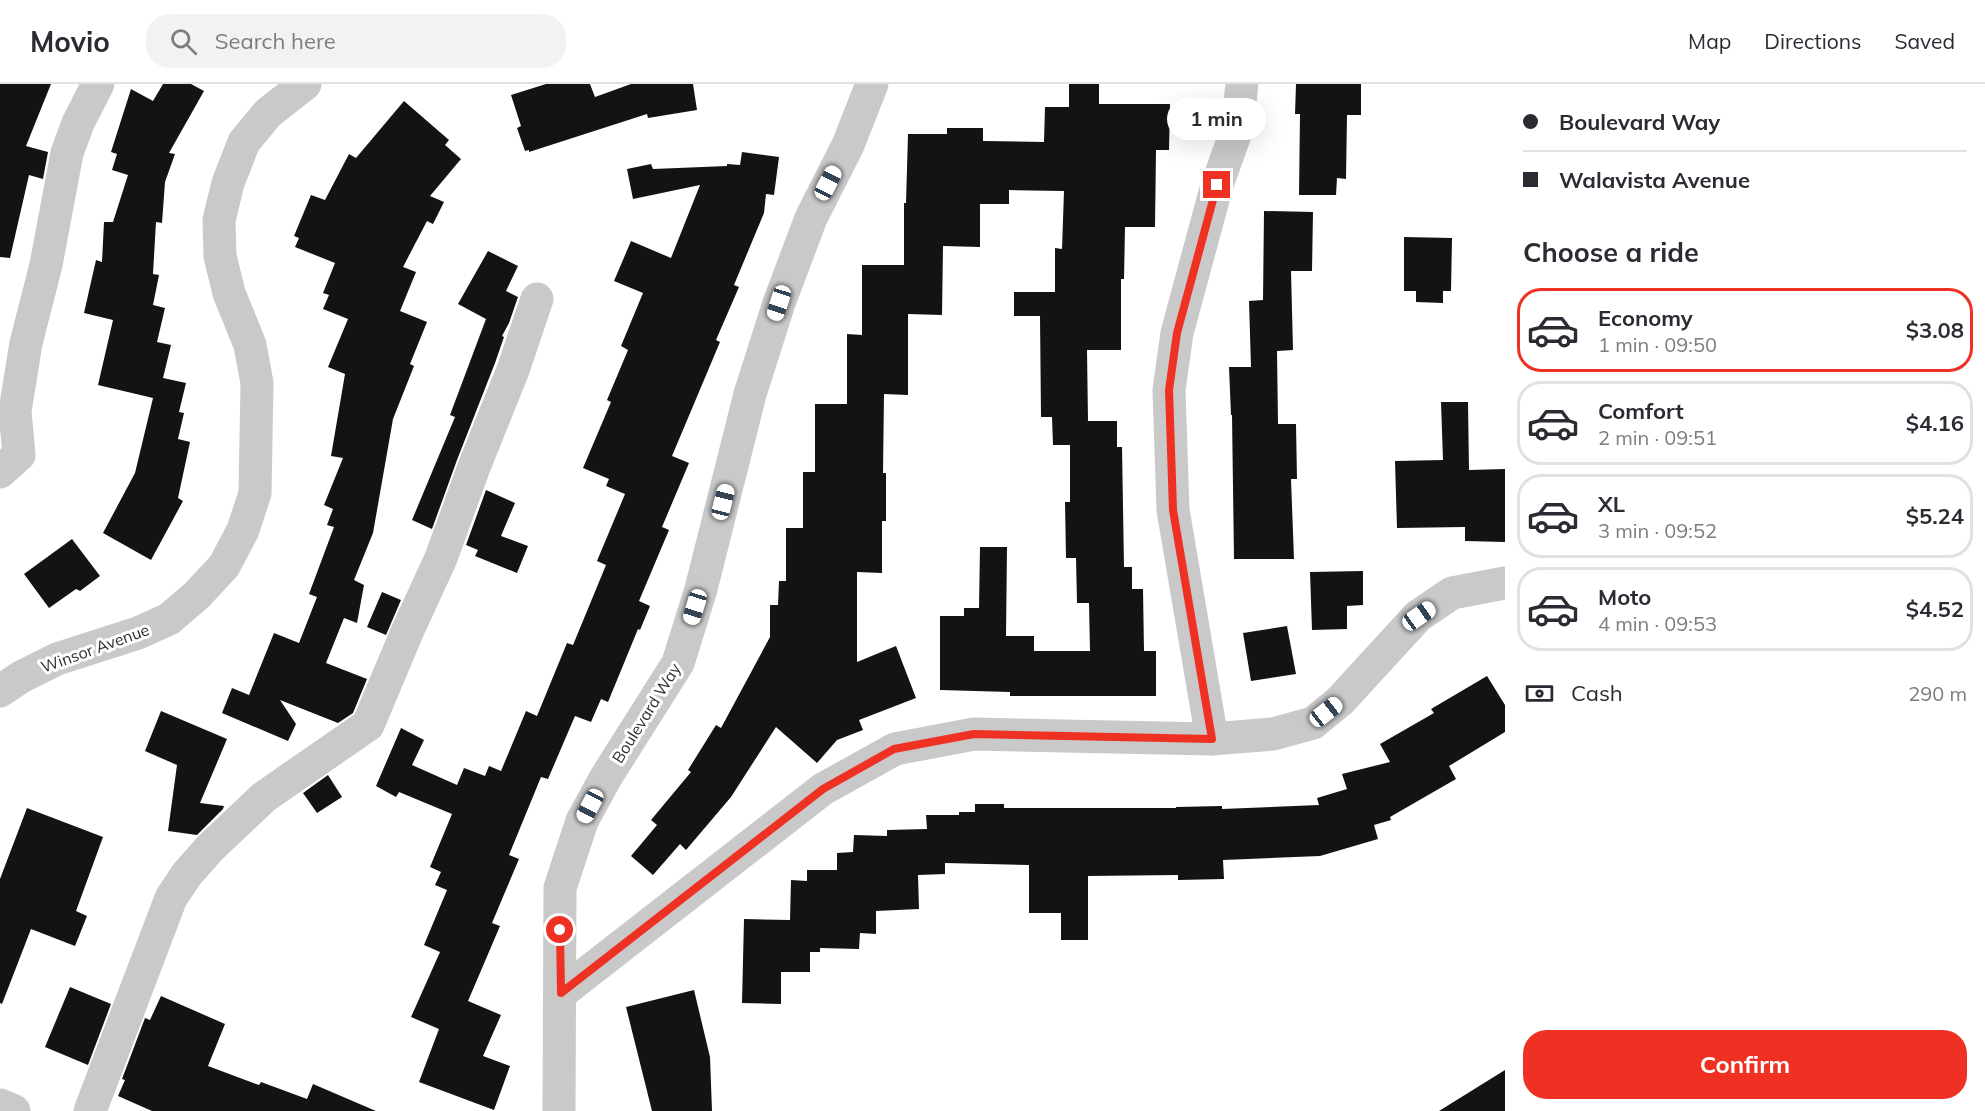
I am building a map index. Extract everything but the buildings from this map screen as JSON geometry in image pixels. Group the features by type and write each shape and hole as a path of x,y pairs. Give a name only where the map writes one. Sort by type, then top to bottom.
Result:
{"street":[{"path":"0,472 19,455 15,411 26,343 46,265 67,153 78,123 98,84"},
{"name":"Winsor Avenue","path":"0,691 57,658 138,633 169,619 197,595 224,566 243,530 255,493 257,383 250,345 229,293 220,256 219,220 228,183 244,142 268,113 305,84"},
{"name":"Boulevard Way","path":"559,1111 560,888 582,821 606,777 678,663 701,589 750,394 779,303 811,218 848,145 872,84"},
{"path":"1212,739 1173,510 1169,390 1177,333 1217,185 1237,129 1242,84"},
{"path":"90,1111 171,898 187,874 210,848 264,796 368,725 441,558 513,370 537,299"},
{"path":"561,993 823,789 894,749 974,734 1212,739 1273,734 1313,723 1340,701 1419,616 1452,593 1505,583"},
{"path":"0,1105 14,1111"}],"route":[{"path":"560,930 561,993 823,789 894,749 974,734 1212,739 1173,510 1169,390 1177,333 1217,185"}]}
